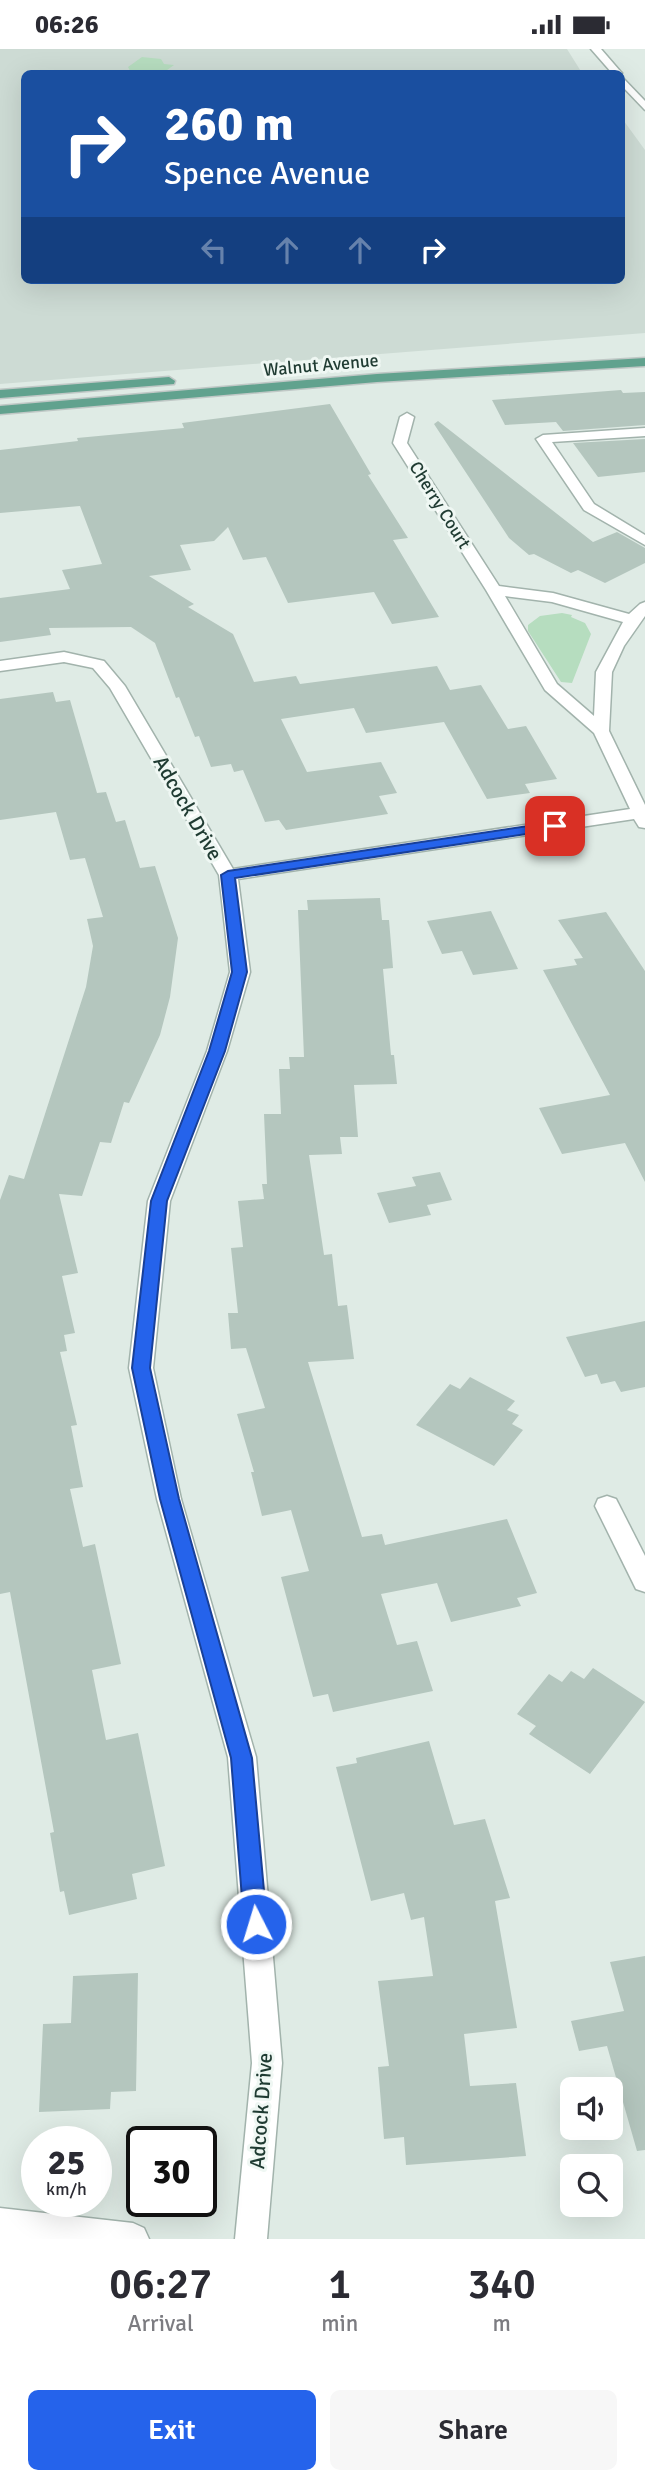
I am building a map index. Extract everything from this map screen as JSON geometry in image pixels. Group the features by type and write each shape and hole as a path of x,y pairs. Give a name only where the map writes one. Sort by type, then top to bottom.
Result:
{"main road":[{"name":"Walnut Avenue","path":"219,377 549,354"},
{"name":"Walnut Avenue","path":"0,410 369,379 645,362"},
{"path":"0,394 178,380"}],"street":[{"path":"596,49 608,49"},
{"path":"596,49 614,70"},
{"path":"625,84 645,107"},
{"name":"Cherry Court","path":"407,417 400,443 494,590 551,687 601,731"},
{"path":"645,432 543,439 589,507 645,541"},
{"path":"494,590 553,598 632,620"},
{"path":"228,875 642,818 601,731 604,673 632,620 645,607"},
{"name":"Adcock Drive","path":"0,666 64,657 98,664 117,686 228,875 240,972 217,1051 159,1201 141,1368 169,1499 242,1758 267,2063 251,2239"},
{"path":"607,1506 645,1581"},
{"path":"0,2224 133,2239"}],"shaded area":[{"path":"0,49 567,49 580,70 21,70 21,284 625,284 625,122 645,150 645,333 0,384"}],"green space":[{"path":"142,57 161,59 164,64 174,65 167,70 130,70 128,67"},
{"path":"562,613 572,615 571,617 585,623 591,634 572,683 561,682 528,631 528,625 540,616"}],"building":[{"path":"621,390 623,393 645,392 645,425 563,431 556,422 505,425 492,400"},
{"path":"330,404 371,474 368,475 408,538 393,540 439,617 392,624 374,592 288,603 266,557 243,560 228,527 214,541 180,545 191,570 149,576 194,604 188,607 233,634 254,682 296,676 300,684 437,666 450,690 481,685 508,729 526,726 557,779 525,784 530,793 487,799 444,722 366,733 354,708 281,719 307,772 381,762 397,793 379,796 388,814 286,830 279,820 265,822 243,770 234,772 231,764 211,767 199,736 195,737 179,697 176,698 155,643 131,627 49,628 51,635 0,642 0,598 70,589 62,570 102,564 80,506 0,513 0,450 78,441 77,438 184,428 182,423"},
{"path":"438,421 593,542 617,532 645,548 645,563 605,583 578,570 571,573 534,554 529,555 509,538 434,424"},
{"path":"645,439 645,472 598,477 573,443"},
{"path":"53,692 56,702 70,700 97,793 106,792 116,822 125,820 140,868 155,866 178,938 170,997 160,1035 129,1103 124,1102 111,1143 100,1142 82,1196 59,1194 78,1273 62,1276 75,1333 64,1335 67,1351 60,1352 77,1425 71,1426 83,1487 70,1489 83,1547 95,1544 121,1664 92,1670 106,1740 138,1733 165,1866 132,1874 137,1899 69,1915 64,1891 60,1892 50,1833 54,1832 10,1592 0,1594 0,1200 9,1175 24,1179 86,987 93,946 87,919 103,917 85,858 70,860 56,812 0,820 0,699"},
{"path":"380,898 382,920 389,920 393,968 383,969 391,1055 394,1055 397,1084 354,1085 358,1137 340,1137 342,1154 309,1155 324,1255 332,1254 338,1306 347,1305 354,1359 308,1362 362,1537 382,1534 385,1545 507,1519 537,1593 517,1598 521,1606 451,1622 437,1583 381,1594 397,1645 417,1641 433,1691 333,1712 328,1694 313,1697 281,1577 309,1571 291,1510 262,1516 251,1472 254,1472 237,1414 265,1408 246,1348 231,1349 228,1313 238,1313 231,1248 243,1247 238,1201 264,1199 262,1184 267,1184 264,1114 281,1114 279,1069 290,1069 289,1057 304,1057 298,910 308,910 307,900"},
{"path":"491,911 518,969 473,975 462,951 442,954 427,921"},
{"path":"606,912 645,971 645,1182 625,1143 562,1154 539,1108 610,1095 543,970 577,965 574,959 583,958 558,920"},
{"path":"440,1172 452,1200 427,1205 431,1215 389,1223 377,1193 416,1186 412,1177"},
{"path":"645,1321 645,1387 621,1392 615,1381 601,1384 597,1374 585,1377 566,1337"},
{"path":"470,1377 515,1401 507,1410 519,1415 512,1424 523,1430 494,1466 416,1425 450,1384 460,1389"},
{"path":"593,1668 645,1702 590,1774 529,1734 536,1726 517,1714 549,1674 562,1682 571,1671 584,1679"},
{"path":"429,1741 454,1825 485,1819 510,1898 495,1901 517,2028 464,2034 470,2086 516,2083 526,2156 406,2165 404,2137 384,2139 378,2067 389,2066 378,1981 433,1976 424,1917 411,1920 404,1893 371,1901 336,1767 357,1763 356,1758"},
{"path":"645,1956 645,2150 637,2151 623,2102 623,2077 616,2077 607,2046 579,2051 571,2021 624,2011 610,1962"},
{"path":"138,1973 136,2091 111,2092 110,2109 39,2112 43,2024 71,2023 73,1976"}],"route":[{"path":"256,1924 242,1758 169,1499 141,1368 159,1201 217,1051 240,972 228,875 555,826"}]}
